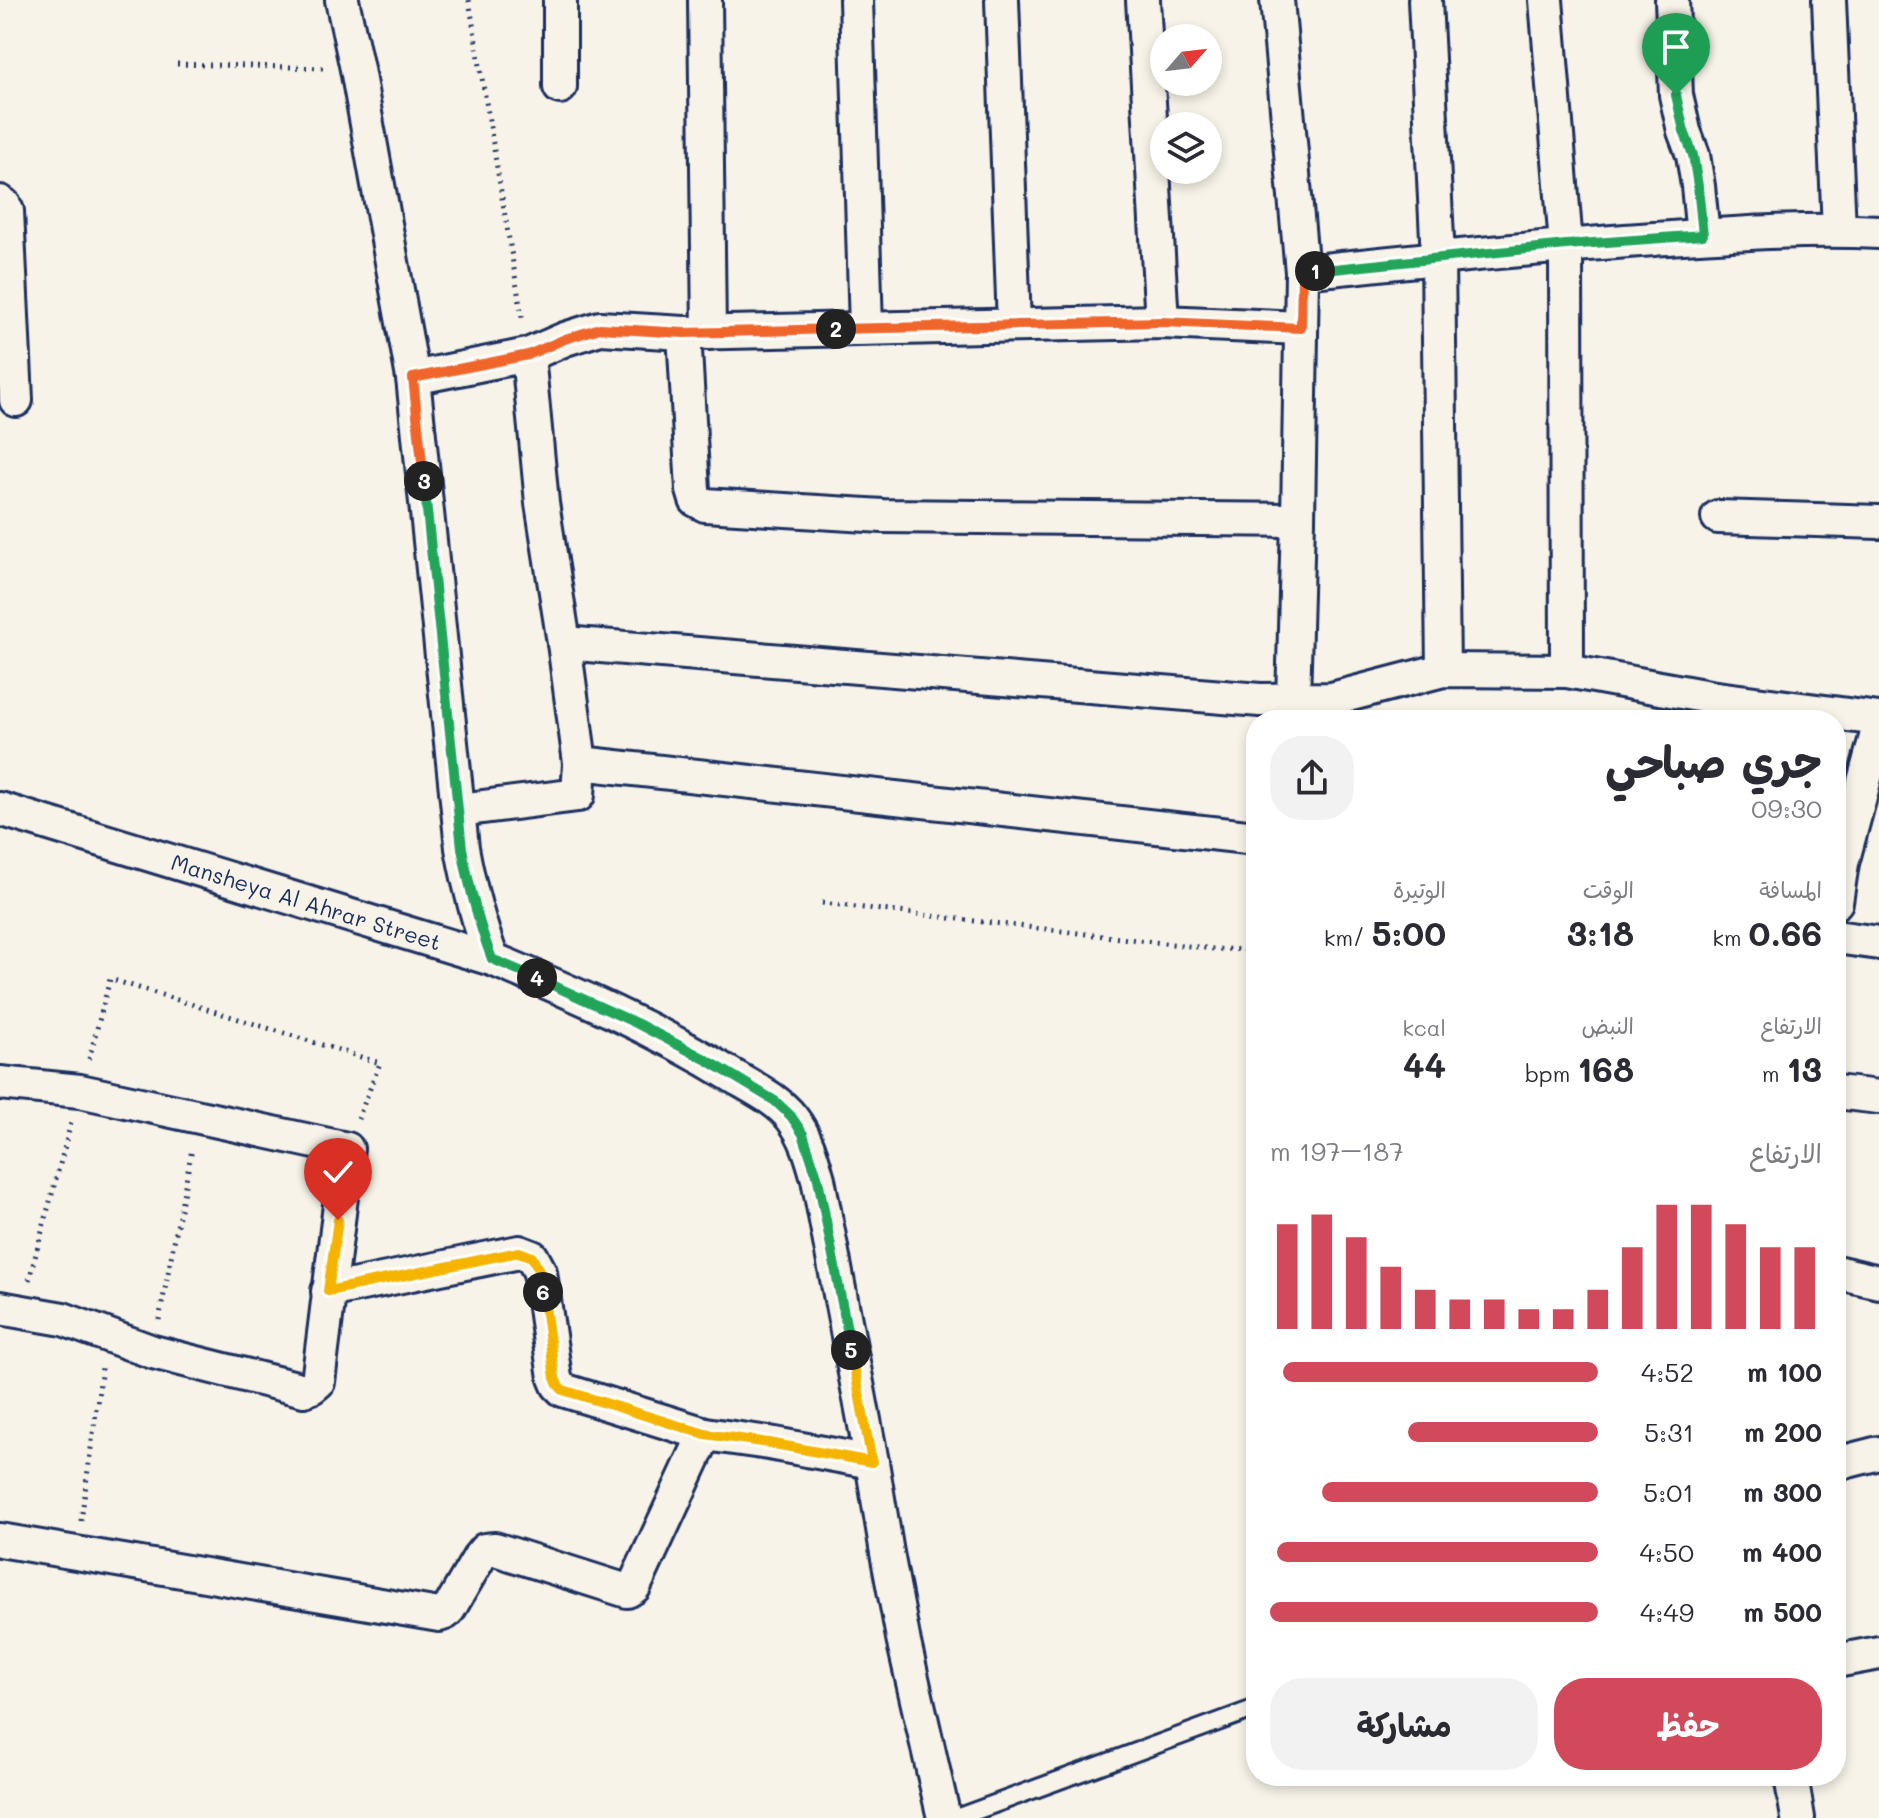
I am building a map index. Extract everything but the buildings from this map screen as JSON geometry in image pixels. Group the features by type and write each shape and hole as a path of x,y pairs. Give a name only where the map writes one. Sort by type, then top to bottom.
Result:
{"street":[{"path":"342,0 413,378 469,886 492,959"},
{"path":"560,0 560,87"},
{"path":"705,0 693,490 696,500 705,505 883,516 1298,520"},
{"path":"856,0 866,328"},
{"path":"1002,0 1014,325"},
{"path":"1143,0 1162,322"},
{"path":"1277,0 1302,272 1293,710"},
{"path":"1425,0 1438,258 1443,670"},
{"path":"1546,0 1566,245 1567,671"},
{"path":"1672,0 1676,95 1693,155 1703,235"},
{"path":"1829,0 1839,230"},
{"path":"0,202 7,211 16,400"},
{"path":"1302,272 1566,245 1703,235 1839,230 1879,232"},
{"path":"413,378 528,355 600,328 696,333 1162,322 1301,328"},
{"path":"459,810 578,795 580,763 542,503 528,355"},
{"path":"1718,517 1879,522"},
{"path":"564,643 1244,699 1293,710 1443,670 1567,671 1706,708 1737,710"},
{"path":"1846,717 1879,719"},
{"path":"1846,839 1879,726"},
{"path":"580,763 1246,837"},
{"name":"Mansheya Al Ahrar Street","path":"0,809 492,959 636,1023 707,1060 775,1101 791,1116 803,1134 818,1179 872,1462"},
{"path":"1846,938 1879,943"},
{"path":"0,1083 80,1091 347,1149 318,1382 312,1387 304,1390 153,1352 63,1319 10,1310"},
{"path":"1846,1093 1879,1097"},
{"path":"328,1291 519,1252 532,1257 540,1272 555,1378 563,1390 705,1434 872,1462 904,1643 944,1818"},
{"path":"1846,1274 1879,1282"},
{"path":"0,1540 439,1615 449,1609 485,1550 495,1549 627,1591 634,1587 705,1434"},
{"path":"1846,1461 1879,1453"},
{"path":"1846,1659 1879,1653"},
{"path":"1793,1786 1798,1818"}],"lane":[{"path":"956,1818 1246,1712"}],"path":[{"path":"469,0 528,355"},
{"path":"177,64 357,69"},
{"path":"822,903 1214,949 1246,950"},
{"path":"10,1310 80,1091 110,979 380,1063 347,1149"},
{"path":"153,1352 198,1118"},
{"path":"76,1554 107,1335"}],"route":[{"path":"338,1220 328,1291 519,1252 532,1257 540,1272 555,1378 563,1390 705,1434 872,1462 818,1179 803,1134 791,1116 775,1101 707,1060 565,989 492,959 469,886 462,848 413,378 528,355 600,328 684,333 1162,322 1301,328 1302,272 1566,245 1703,235 1693,155 1676,95"}]}
